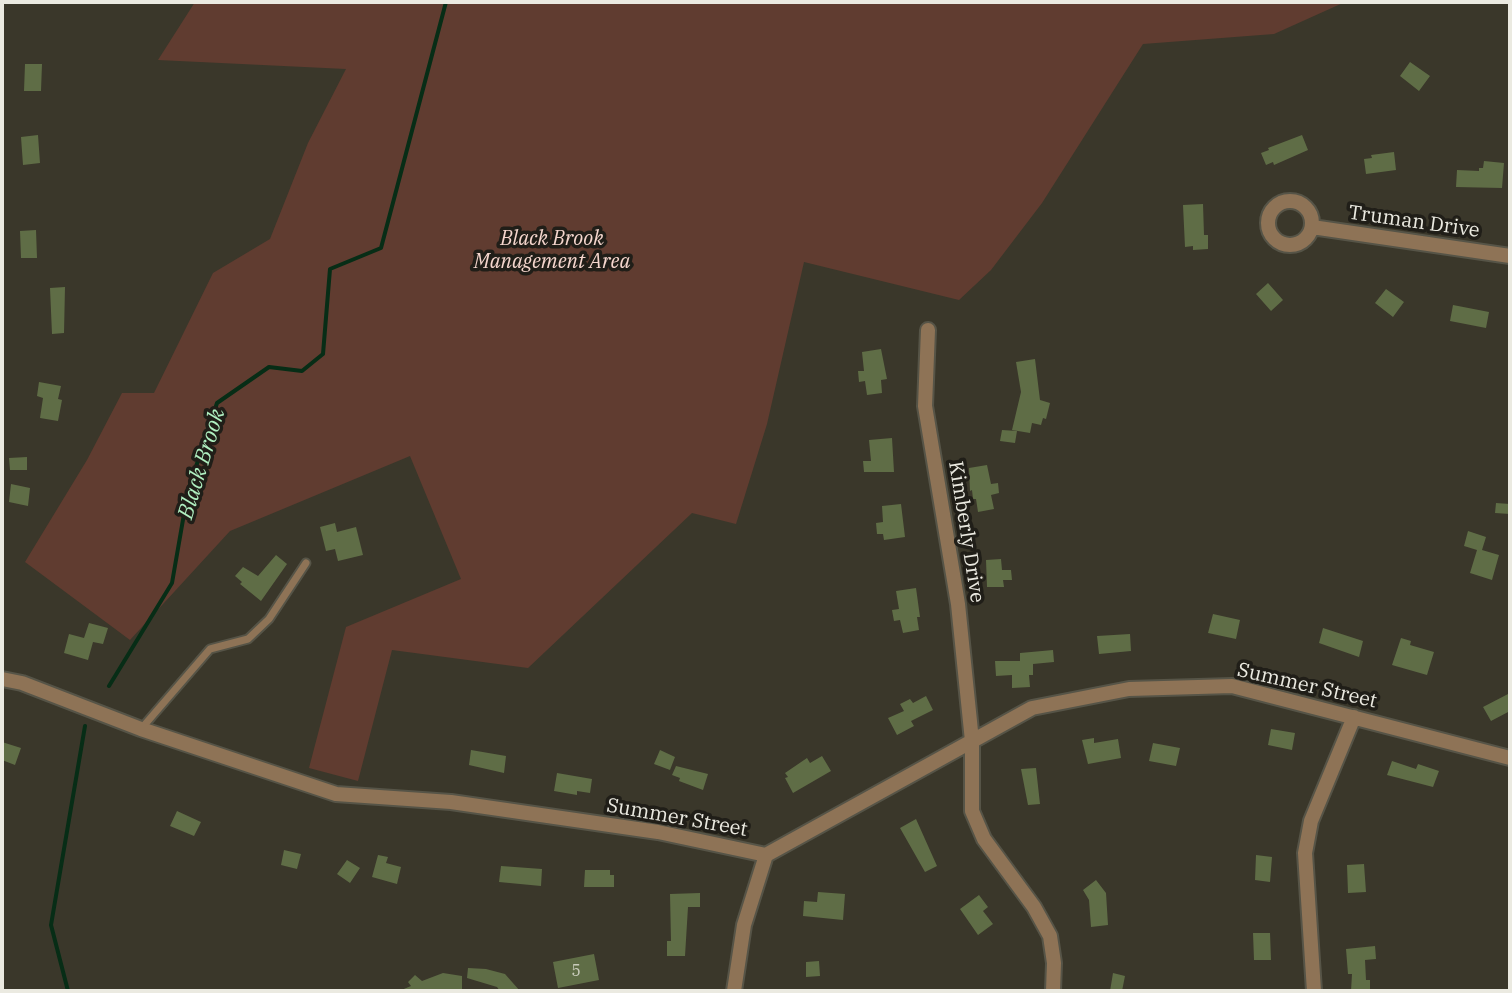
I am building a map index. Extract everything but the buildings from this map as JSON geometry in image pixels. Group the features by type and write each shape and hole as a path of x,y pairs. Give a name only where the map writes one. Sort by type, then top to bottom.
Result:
{"street":[{"name":"Truman Drive","path":"1312,227 1510,256"},
{"name":"Kimberly Drive","path":"928,330 925,406 958,604 972,741 972,811 977,825 1047,929 1053,950 1053,991"},
{"name":"Summer Street","path":"2,679 59,696 141,729 336,794 451,802 658,832 766,855 1032,708 1129,689 1232,686 1510,758"},
{"path":"1314,991 1305,853 1311,821 1354,717"},
{"path":"734,991 744,925 766,855"}],"lane":[{"path":"141,729 210,649 248,639 269,619 306,563"}],"green space":[{"name":"Black Brook Management Area","path":"195,2 1345,2 1274,34 1143,44 1042,203 991,270 959,300 804,262 767,424 736,524 692,513 528,668 392,650 358,781 309,768 346,627 461,579 410,456 230,531 130,640 25,562 87,460 122,393 154,393 213,273 270,239 308,143 346,69 158,60"}],"waterway":[{"name":"Black Brook","path":"109,686 172,583 188,491 217,403 269,367 302,371 323,354 330,269 381,248 446,2"},
{"name":"Black Brook","path":"68,991 51,925 85,726"}]}
